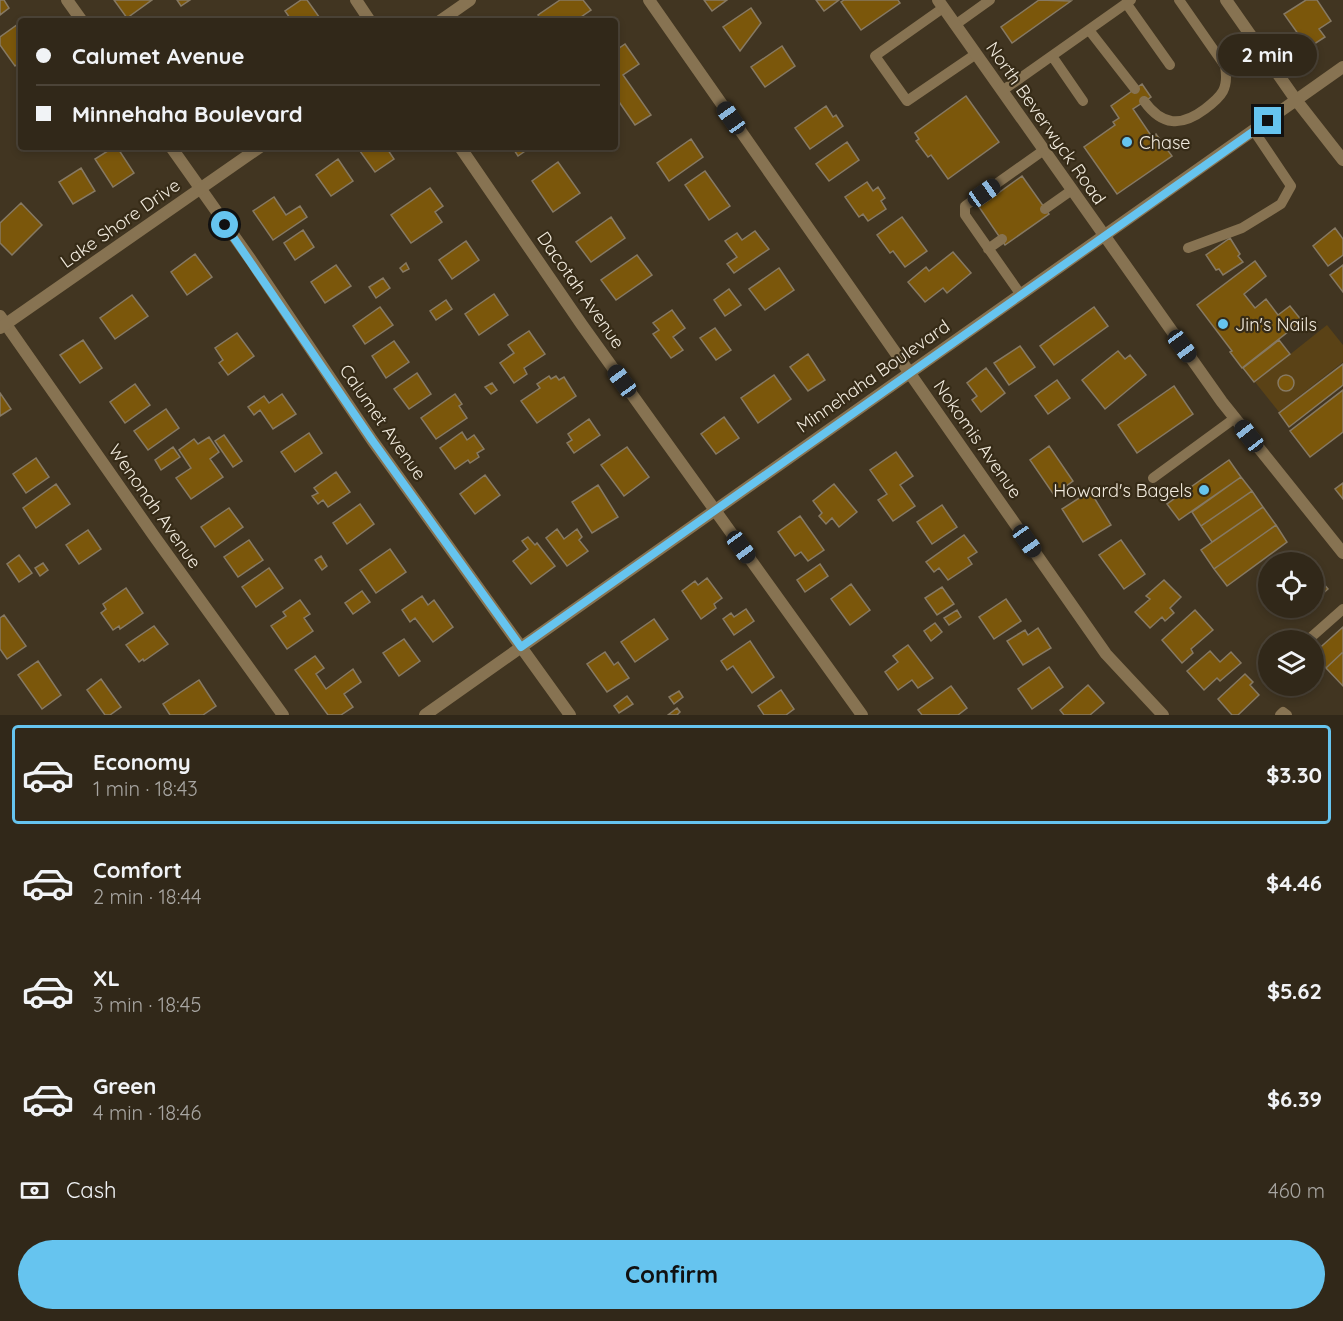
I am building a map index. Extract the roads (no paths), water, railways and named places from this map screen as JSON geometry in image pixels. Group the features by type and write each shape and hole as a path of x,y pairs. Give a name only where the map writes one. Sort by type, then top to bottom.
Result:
{"street":[{"path":"67,0 80,18"},
{"path":"356,0 368,18"},
{"path":"444,18 470,0"},
{"name":"Nokomis Avenue","path":"649,0 1106,654 1163,715"},
{"path":"1226,0 1296,100 1343,160"},
{"name":"North Beverwyck Road","path":"941,4 1235,418 1343,553"},
{"name":"Minnehaha Boulevard","path":"425,715 1343,67"},
{"name":"Calumet Avenue","path":"173,150 372,440 570,715"},
{"name":"Lake Shore Drive","path":"2,323 256,150"},
{"name":"Dacotah Avenue","path":"462,150 582,325 862,715"},
{"name":"Wenonah Avenue","path":"2,323 283,715"}],"lane":[{"path":"955,25 990,0"},
{"path":"1144,101 1160,118 1183,122 1193,118 1218,99 1224,89 1227,78 1225,66 1179,0"},
{"path":"1002,91 1128,2 1170,65"},
{"path":"941,4 875,56 908,101 976,54"},
{"path":"1089,30 1136,89"},
{"path":"1052,56 1083,100"},
{"path":"1188,248 1242,228 1281,204 1291,186 1254,131"},
{"path":"1021,295 965,215 965,206 1044,150"},
{"path":"1045,209 1072,190"},
{"path":"988,249 1002,239"},
{"path":"1153,478 1235,418"},
{"path":"1319,630 1343,609"},
{"path":"1280,715 1283,712 1287,715"}],"place":[{"name":"Chase","path":"1127,142"},
{"name":"Jin's Nails","path":"1223,324"},
{"name":"Howard's Bagels","path":"1204,490"}]}
